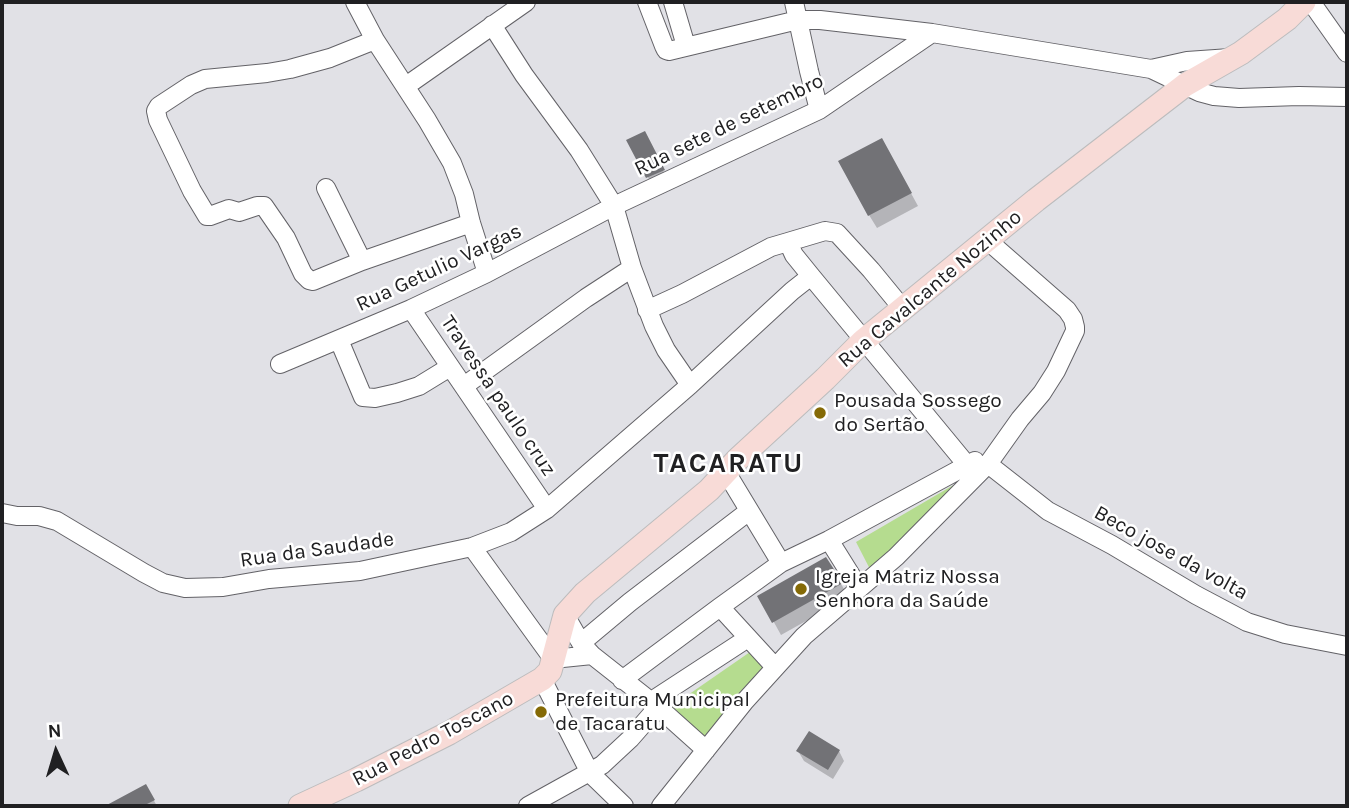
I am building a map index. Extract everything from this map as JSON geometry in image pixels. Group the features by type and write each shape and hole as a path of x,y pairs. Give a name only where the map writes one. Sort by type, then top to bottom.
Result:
{"main road":[{"name":"Rua Cavalcante Nozinho","path":"548,669 565,615 585,593 709,490 863,341 1185,85 1241,53 1287,19 1304,2"},
{"name":"Rua Pedro Toscano","path":"300,806 449,733 548,669"}],"street":[{"path":"355,2 375,40 452,163 487,273"},
{"path":"406,86 526,2"},
{"path":"647,2 666,50 798,20 820,20 932,33 1151,69 1199,92 1239,98 1347,97"},
{"path":"673,2 682,48"},
{"path":"794,2 820,110"},
{"path":"1311,2 1347,53"},
{"path":"492,24 524,75 579,150 614,206 647,310 666,350 690,385"},
{"name":"Rua sete de setembro","path":"614,206 820,110 932,33"},
{"path":"375,40 330,58 290,69 267,74 205,79 159,106 156,111 158,120 205,215 211,216 229,209 242,212 264,206 286,238 303,274 311,281 318,281 362,261 471,223"},
{"path":"1151,69 1187,61 1230,58"},
{"path":"326,188 362,261"},
{"name":"Rua Getulio Vargas","path":"281,364 411,309 487,273 614,206"},
{"path":"647,310 771,247 791,248 825,231 837,233 903,309"},
{"path":"661,806 775,667 822,618 896,557 992,457 1042,393 1066,351 1075,327 1067,310 987,240"},
{"path":"791,248 863,341 967,465"},
{"path":"464,386 632,268"},
{"name":"Rua da Saudade","path":"2,513 39,516 57,521 163,583 185,588 207,588 360,571 472,547 511,532 547,509 811,276"},
{"name":"Travessa paulo cruz","path":"411,309 547,509"},
{"path":"339,340 363,397 397,394 419,386 450,367"},
{"path":"622,680 781,563 967,465 992,457"},
{"name":"Beco jose da volta","path":"992,457 1048,510 1196,595 1247,622 1286,634 1347,646"},
{"path":"726,472 781,563"},
{"path":"548,669 586,649 630,602 749,511"},
{"path":"829,540 859,588"},
{"path":"472,547 548,669 590,773 624,806"},
{"path":"720,607 775,667"},
{"path":"565,615 586,649 706,750"},
{"path":"528,806 553,800 615,755 654,704 748,638"}],"green space":[{"path":"957,483 897,545 872,573 856,542"},
{"path":"750,652 765,670 704,738 672,706"}],"building":[{"path":"645,131 665,170 646,178 626,140"},
{"path":"882,138 912,193 868,216 838,161"},
{"name":"Igreja Matriz Nossa Senhora da Saúde","path":"826,557 843,583 772,623 757,596"},
{"path":"809,731 840,750 828,770 796,751"},
{"path":"146,784 155,800 143,806 105,806"}],"place":[{"name":"Pousada Sossego do Sertão","path":"820,413"},
{"name":"Igreja Matriz Nossa Senhora da Saúde","path":"801,589"},
{"name":"Prefeitura Municipal de Tacaratu","path":"541,712"}],"district":[{"name":"TACARATU","path":"729,464"}]}
